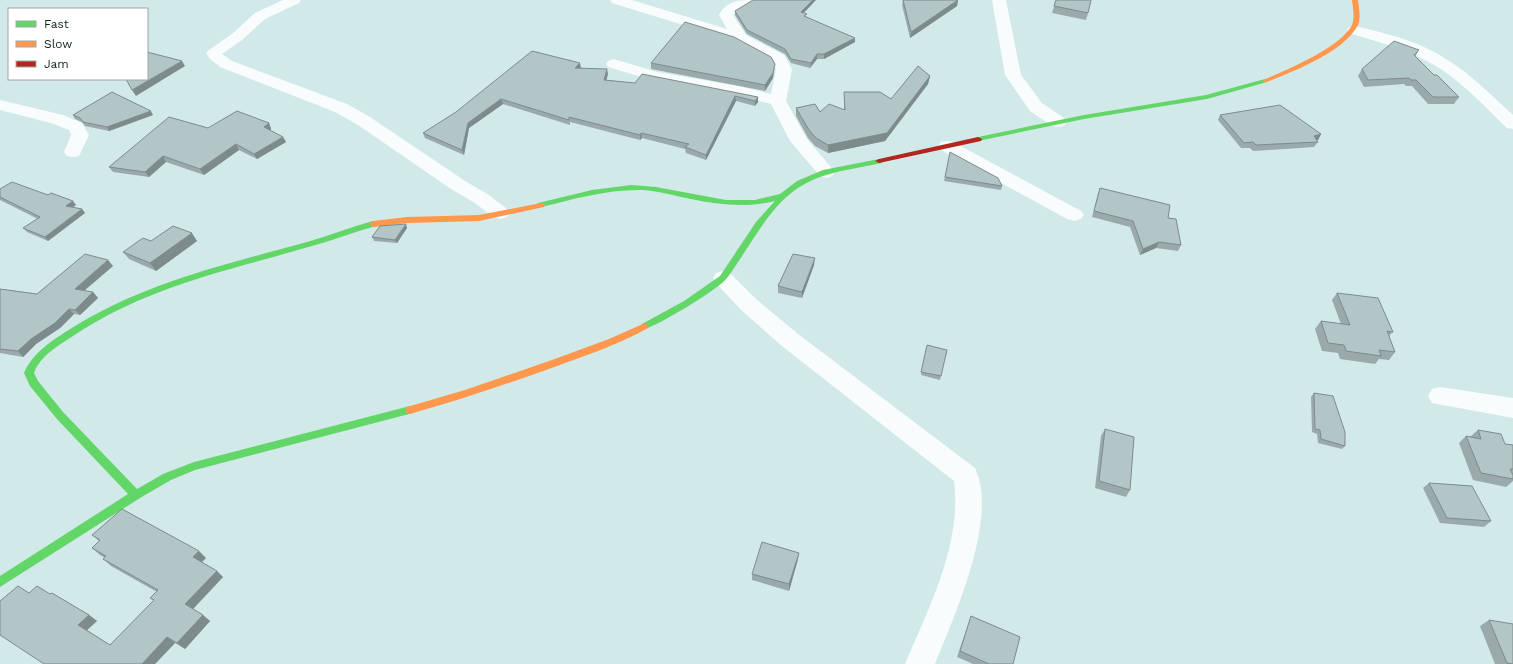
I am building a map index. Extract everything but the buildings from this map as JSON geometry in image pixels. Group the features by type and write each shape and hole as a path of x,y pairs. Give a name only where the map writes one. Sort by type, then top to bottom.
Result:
{"street":[{"path":"294,0 260,16 237,37 214,53 215,56 226,64 341,108 364,121 458,185 482,199 500,213"},
{"path":"617,0 740,38 779,58 784,69 778,101 798,141 826,172"},
{"path":"740,38 726,15 727,11 748,0"},
{"path":"999,0 1013,75 1036,107 1058,122"},
{"path":"0,582 136,495 167,477 194,466 443,401 508,380 591,350 635,331 687,303 723,278 759,224 783,196 800,184 826,172 1058,122 1182,103 1245,88 1281,75 1320,55 1354,30 1358,19 1355,0"},
{"path":"1354,30 1406,46 1439,61 1473,88 1513,124"},
{"path":"614,64 654,76 738,90 778,101"},
{"path":"0,105 57,119 76,127 80,135 72,152"},
{"path":"947,146 1074,215"},
{"path":"136,495 115,472 76,435 40,392 29,376 30,368 41,355 62,339 98,316 140,294 190,275 313,243 380,222 415,219 479,218 593,192 632,188 661,190 731,204 757,202 783,196"},
{"path":"723,278 742,299 776,330 966,476 969,486 968,520 959,559 950,589 920,664"},
{"path":"1440,396 1513,408"}],"traffic: fast":[{"path":"978,139 1084,117 1207,97 1265,81"},
{"path":"645,326 687,303 723,278 759,224 783,196 800,183 826,172 879,161"},
{"path":"541,205 605,190 631,188 644,188 714,201 744,203 783,196"},
{"path":"136,495 76,434 44,398 29,373 38,358 46,350 89,321 119,305 149,292 212,270 310,244 373,224"},
{"path":"0,582 136,495 167,477 194,466 410,410"}],"traffic: slow":[{"path":"1265,81 1315,57 1341,41 1350,32 1355,24 1357,15 1355,0"},
{"path":"373,224 407,220 479,218 541,205"},
{"path":"410,410 465,394 589,351 645,326"}],"traffic: jam":[{"path":"879,161 978,139"}]}
